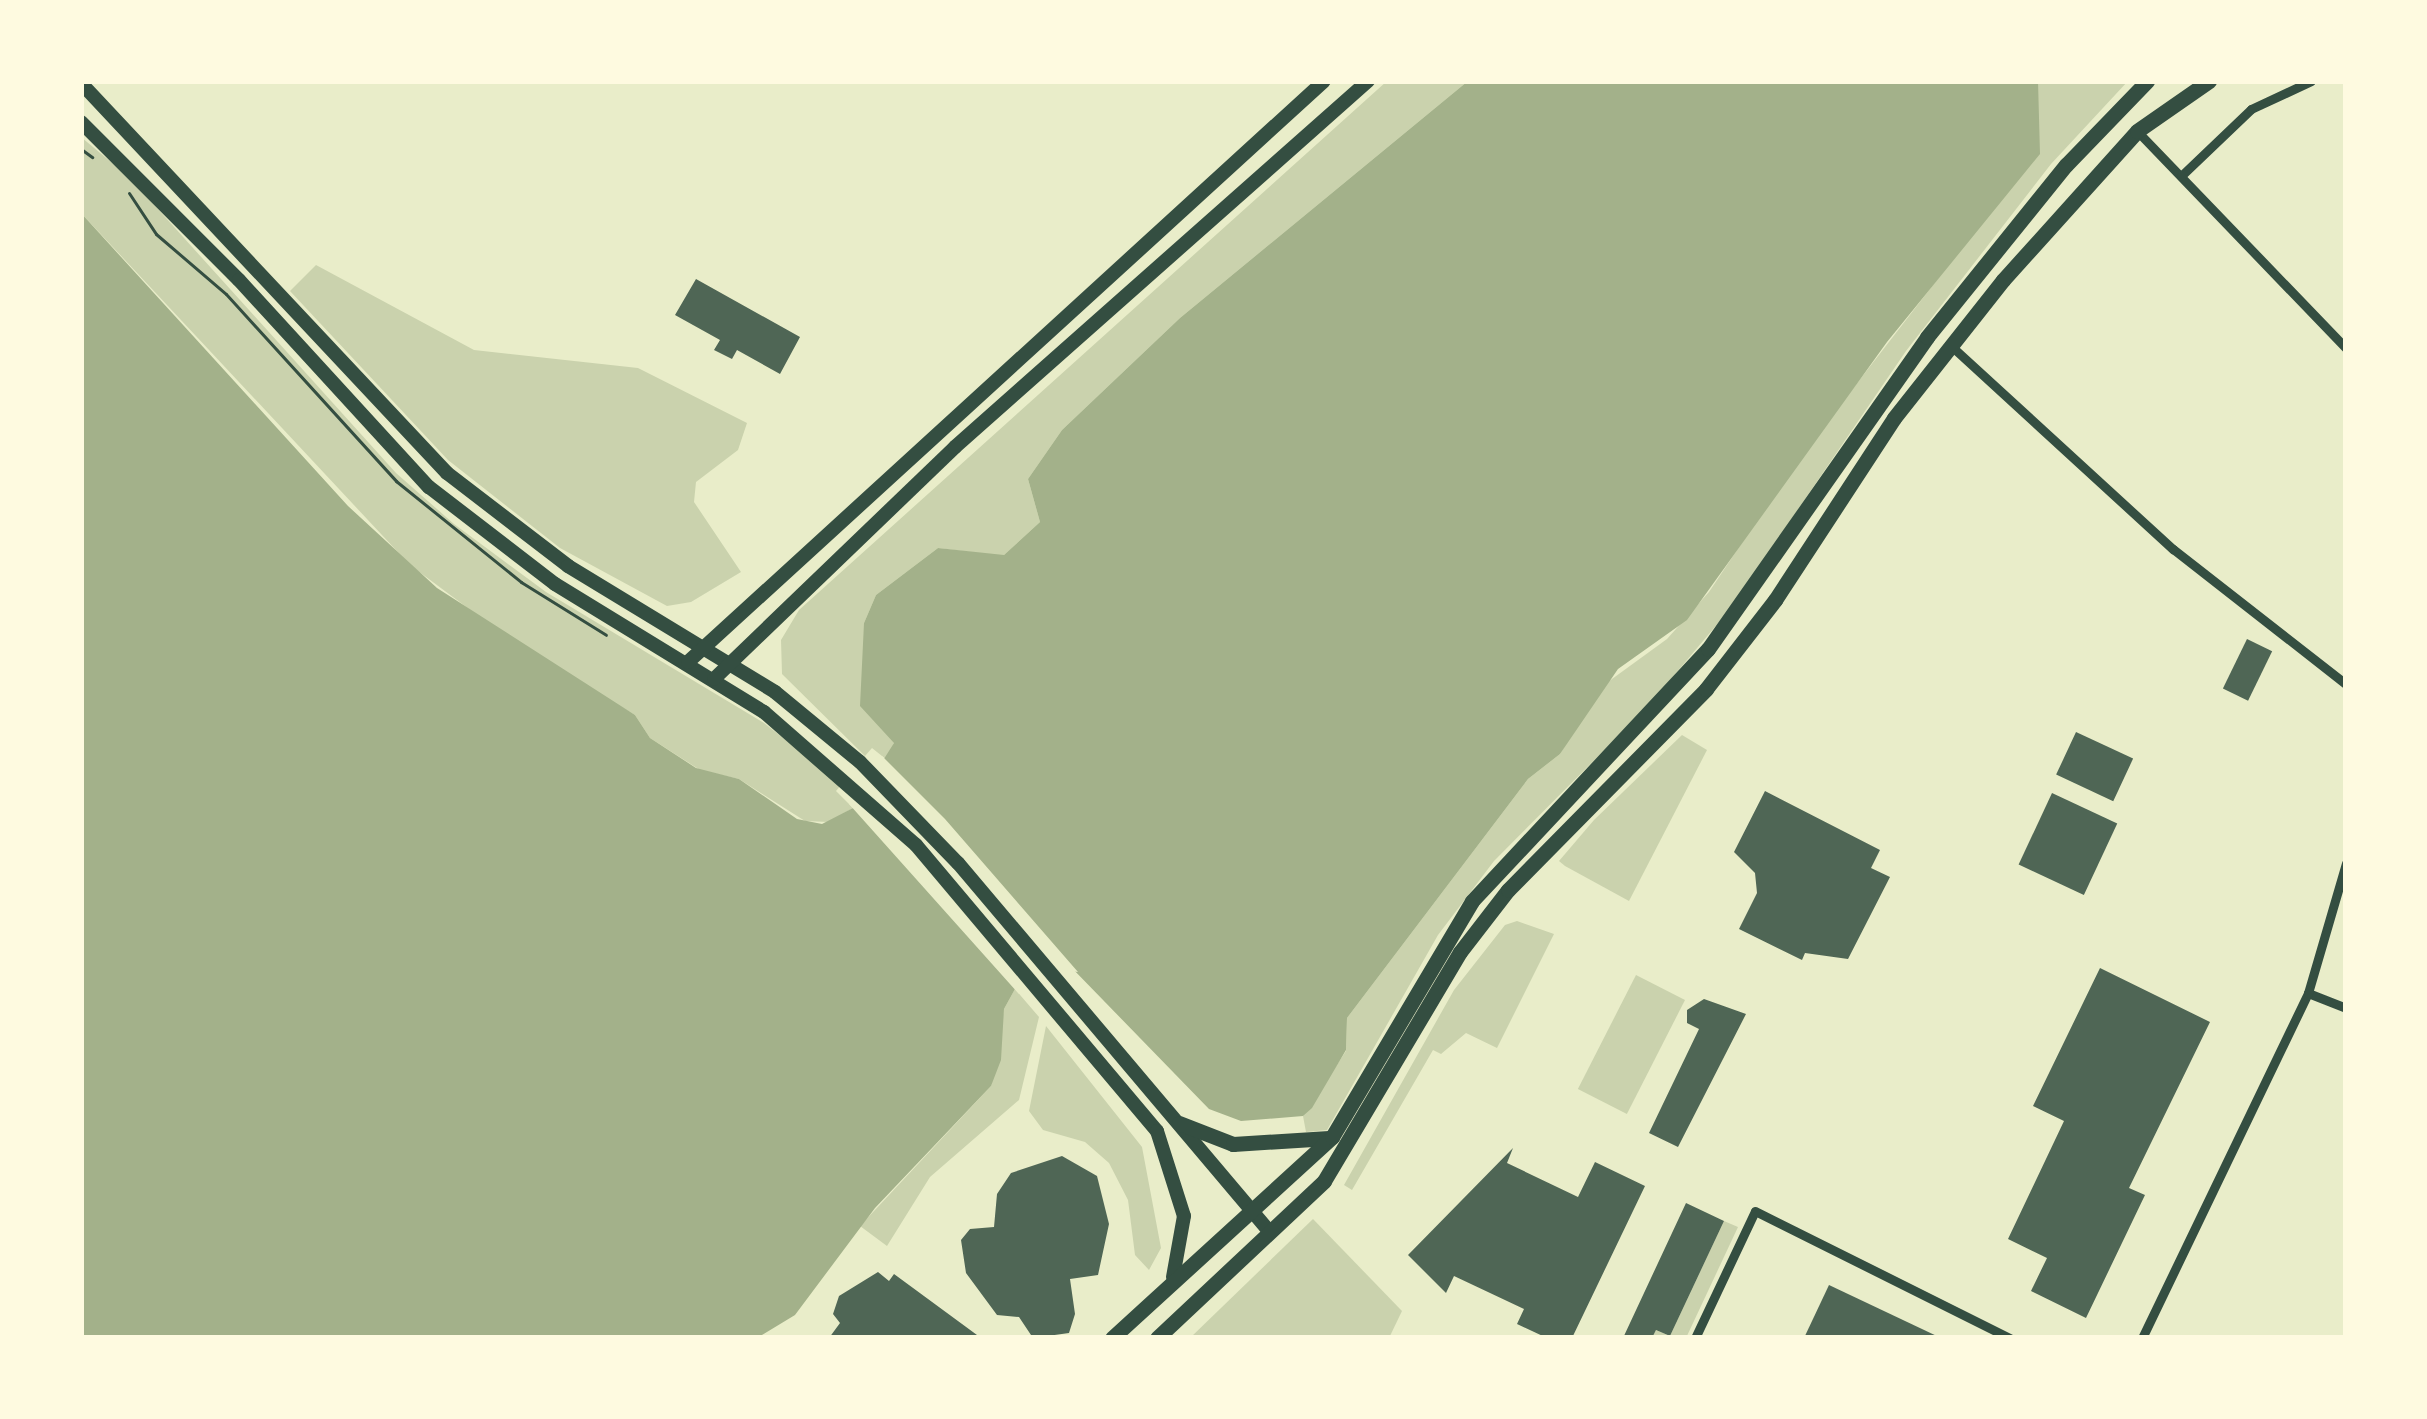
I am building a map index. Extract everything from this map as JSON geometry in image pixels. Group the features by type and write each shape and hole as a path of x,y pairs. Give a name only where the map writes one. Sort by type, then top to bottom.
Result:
{"main road":[{"path":"688,662 1324,81"},
{"path":"714,679 956,447 1368,81"},
{"path":"1112,1338 1173,1277 1254,1212 1332,1137 1472,901 1708,649 1927,337 2066,164 2147,81"},
{"path":"1157,1338 1340,1161 1460,952 1508,890 1718,675 1949,344 2137,131 2209,81"},
{"path":"81,83 447,473 568,566 729,662 860,762 1062,985 1270,1232"},
{"path":"81,122 239,280 429,488 555,584 714,679 847,778 1048,997 1168,1150 1184,1216 1173,1277"},
{"path":"1179,1124 1233,1144 1277,1147 1332,1137"}],"street":[{"path":"2181,176 2251,109 2312,81"},
{"path":"2137,131 2346,349"},
{"path":"1949,344 2174,549 2346,684"},
{"path":"2142,1338 2308,993 2346,863"},
{"path":"2308,993 2346,1008"},
{"path":"1695,1338 1755,1211 2010,1338"}],"shaded area":[{"path":"1387,81 1468,81 1180,318 1062,430 1028,479 1040,522 1003,556 938,548 876,595 864,623 894,743 887,760 872,748 865,756 782,674 781,640 799,610"},
{"path":"1468,81 2038,81 2040,154 1887,342 1687,620 1618,669 1560,754 1528,779 1347,1018 1346,1050 1312,1108 1303,1116 1241,1121 1209,1109 1069,965 1015,989 1004,1009 1001,1060 991,1086 875,1208 795,1315 757,1338 81,1338 81,213 348,506 437,588 635,715 650,738 696,768 739,779 797,819 822,824 853,808 894,743 860,706 864,623 876,595 938,548 1004,555 1040,522 1028,479 1062,430 1180,318"},
{"path":"2128,81 2051,164 1906,351 1730,609 1649,705 1494,861 1438,935 1327,1130 1306,1132 1303,1116 1346,1051 1347,1018 1528,779 1560,754 1601,687 1667,639 1709,592 1796,462 1947,267 2033,82"},
{"path":"81,137 129,177 396,473 454,524 546,592 764,723 842,784 836,791 853,808 829,822 805,821 739,779 700,770 650,738 635,715 524,650 410,565 81,213"},
{"path":"316,265 474,350 638,368 747,423 738,450 696,482 694,502 741,572 691,602 667,606 560,548 448,460 290,291"},
{"path":"1682,735 1707,750 1629,901 1559,861 1594,820"},
{"path":"1517,921 1554,934 1497,1048 1466,1033 1441,1054 1433,1050 1352,1190 1344,1185 1454,990 1505,925"},
{"path":"1636,975 1685,1000 1627,1114 1578,1089"},
{"path":"1015,989 1039,1017 1019,1100 930,1177 887,1246 860,1226 991,1086 1004,1009"},
{"path":"1046,1026 1142,1147 1161,1248 1149,1270 1135,1255 1128,1200 1109,1163 1085,1142 1043,1130 1029,1111"},
{"path":"1313,1219 1402,1311 1389,1338 1190,1338"},
{"path":"1724,1221 1738,1227 1686,1338 1652,1338 1656,1330 1670,1336"}],"pier":[{"path":"882,756 945,819 1078,972 1062,970 1019,994 849,804"}],"building":[{"path":"696,279 800,337 780,374 737,350 732,359 714,350 720,340 675,315"},
{"path":"2247,639 2272,651 2248,701 2223,688"},
{"path":"2076,732 2133,759 2113,801 2056,775"},
{"path":"1765,791 1880,850 1871,868 1890,877 1848,959 1805,953 1802,960 1739,929 1757,893 1755,873 1734,852"},
{"path":"2052,793 2117,823 2084,895 2019,865"},
{"path":"2100,968 2210,1022 2129,1188 2145,1195 2086,1318 2031,1291 2047,1258 2008,1239 2064,1121 2033,1106"},
{"path":"1704,999 1746,1014 1678,1147 1649,1133 1699,1029 1687,1023 1687,1010"},
{"path":"1513,1148 1507,1163 1578,1197 1595,1162 1645,1186 1572,1338 1547,1338 1517,1324 1524,1309 1454,1276 1446,1293 1408,1255"},
{"path":"1062,1156 1097,1176 1109,1224 1098,1275 1070,1279 1075,1314 1069,1333 1033,1338 1019,1317 997,1315 966,1273 961,1240 970,1229 994,1227 997,1194 1011,1173"},
{"path":"1686,1203 1724,1221 1670,1336 1656,1330 1652,1338 1623,1338"},
{"path":"878,1272 889,1281 894,1274 977,1335 829,1338 840,1323 833,1314 839,1296"},
{"path":"1829,1285 1941,1338 1804,1338"}]}
